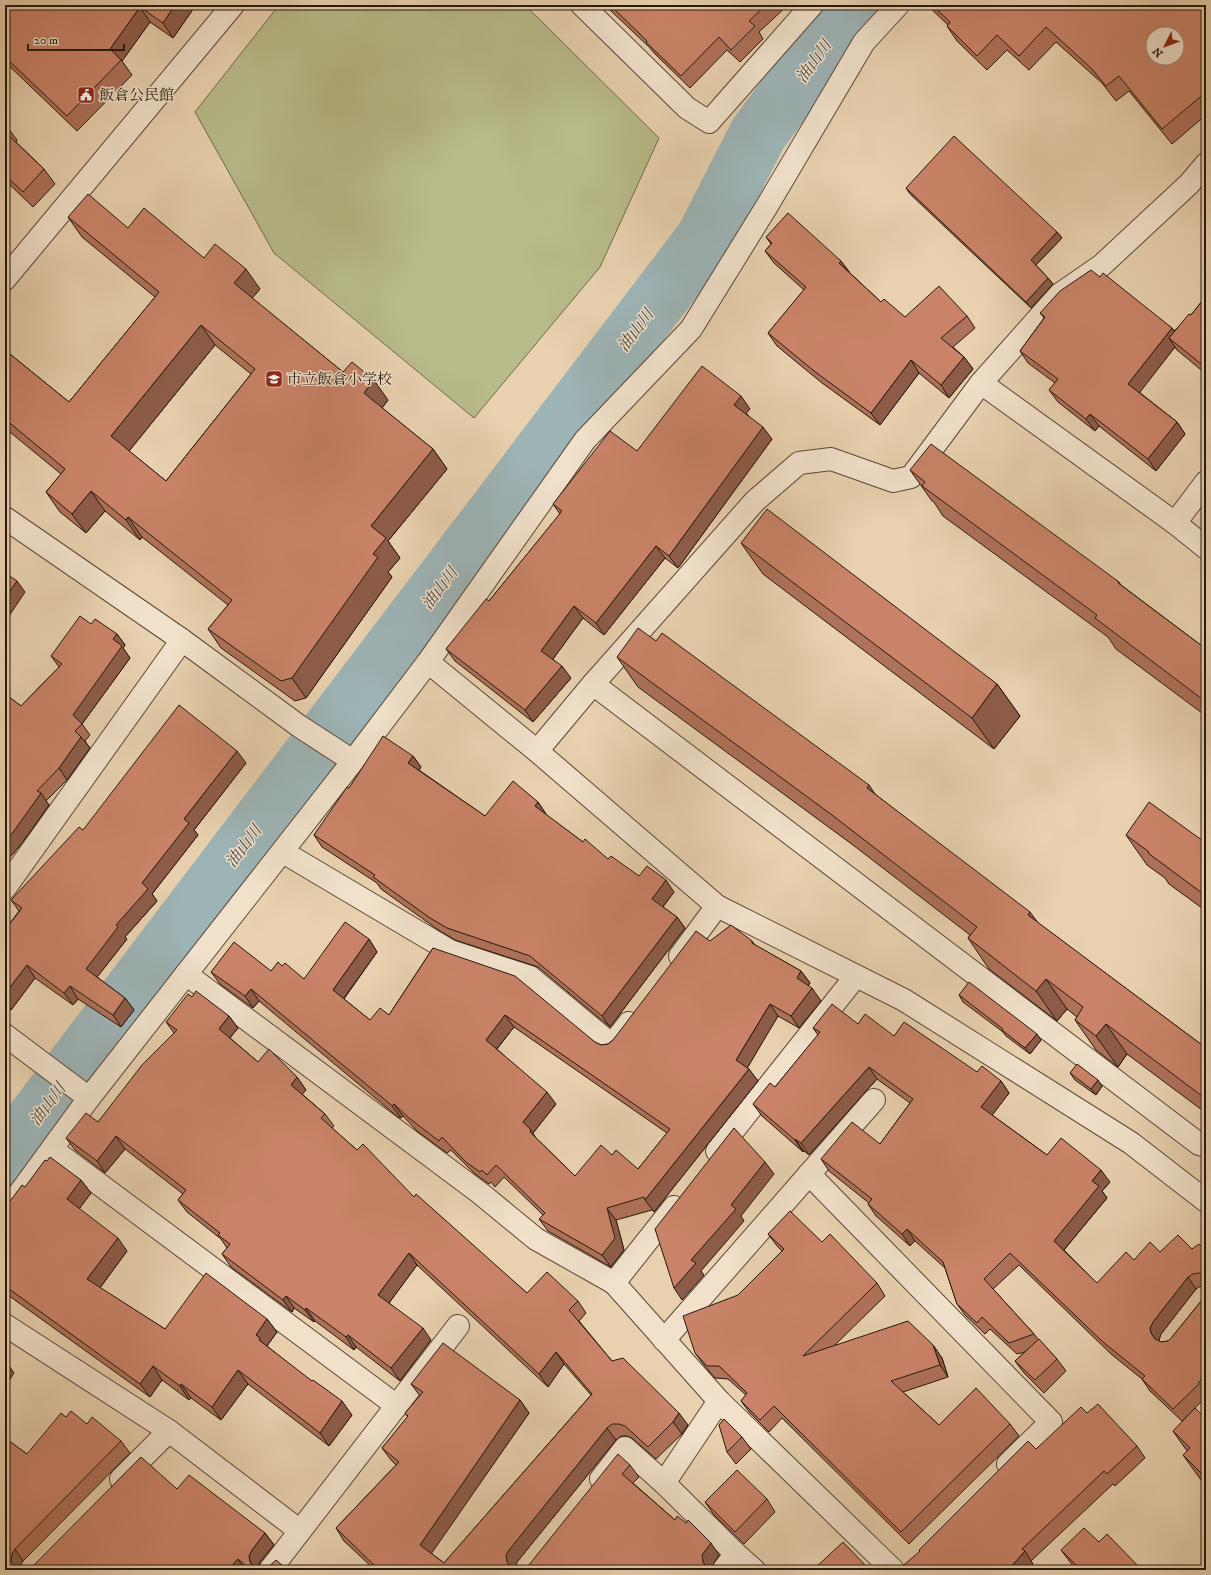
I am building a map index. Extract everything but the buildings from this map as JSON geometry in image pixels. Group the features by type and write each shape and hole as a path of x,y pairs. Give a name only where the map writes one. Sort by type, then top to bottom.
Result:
{"street":[{"path":"5,279 233,5"},
{"path":"582,5 687,108 709,122 812,5"},
{"path":"5,1213 89,1098 353,761 428,662 585,440 691,329 767,206 864,42 898,5"},
{"path":"537,751 593,684 755,502 798,463 831,459 893,481 911,477 981,383 1060,294 1102,265 1189,184 1206,164"},
{"path":"981,383 1175,523 1206,548"},
{"path":"1175,523 1206,482"},
{"path":"5,518 182,640 299,726 353,761"},
{"path":"5,888 182,640"},
{"path":"428,662 537,751 718,906 904,1000 1131,1143 1206,1201"},
{"path":"593,684 1199,1144 1206,1146"},
{"path":"282,852 450,951 530,977 612,1045 641,1007"},
{"path":"670,969 718,906"},
{"path":"186,974 473,1189 536,1239 614,1282 719,1401 893,1570"},
{"path":"703,1170 856,976"},
{"path":"5,1035 89,1098"},
{"path":"664,1340 874,1100"},
{"path":"52,1149 397,1406"},
{"path":"809,1174 1051,1422 995,1477"},
{"path":"614,1282 688,1189"},
{"path":"5,1326 169,1431 300,1530"},
{"path":"270,1570 458,1326"},
{"path":"664,1483 719,1401"},
{"path":"109,1492 169,1431"},
{"path":"586,1497 626,1448 664,1483 729,1562 754,1570"}],"green space":[{"path":"279,5 525,5 659,138 600,267 474,418 274,253 195,112"}],"waterway":[{"name":"油山川","path":"5,1159 705,238 758,134 854,5"}],"place":[{"name":"飯倉公民館","path":"86,95"},
{"name":"市立飯倉小学校","path":"274,379"}]}
